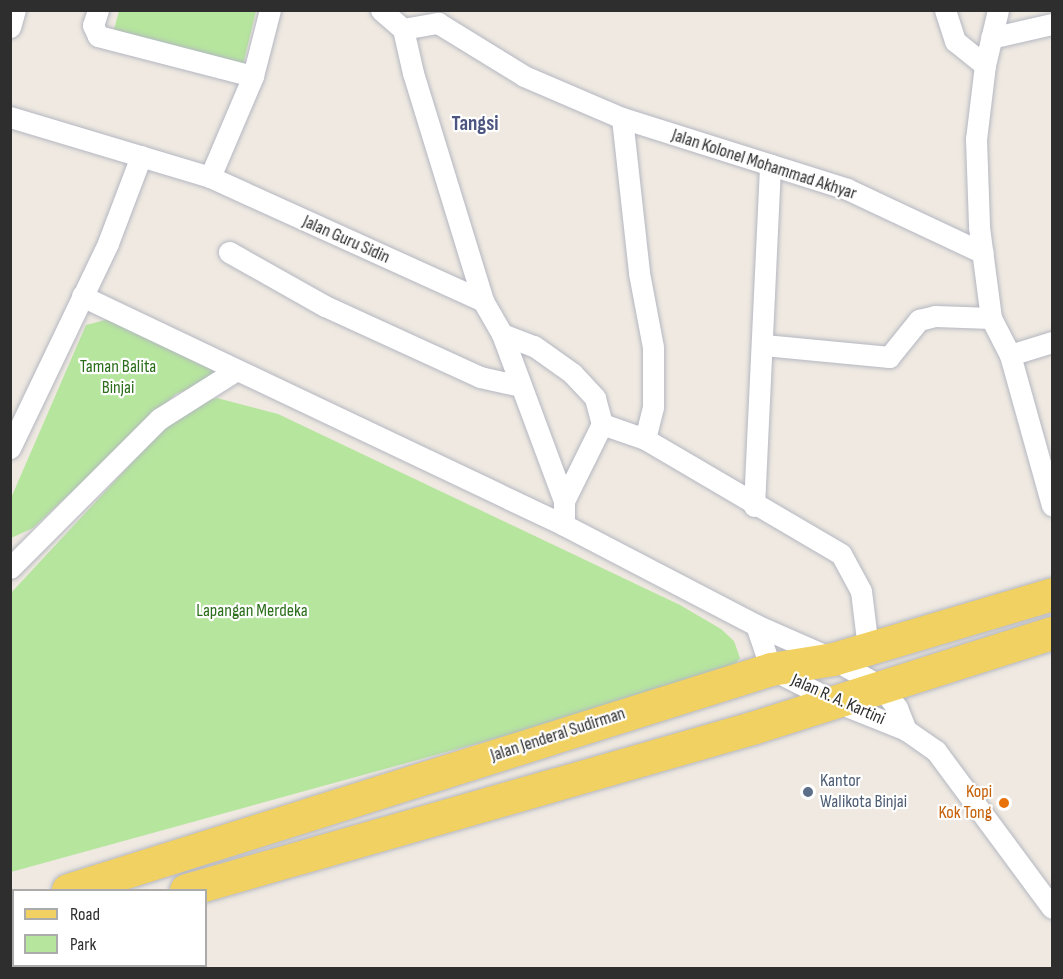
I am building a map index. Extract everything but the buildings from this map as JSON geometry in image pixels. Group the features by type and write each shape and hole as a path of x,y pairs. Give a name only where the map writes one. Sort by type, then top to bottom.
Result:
{"main road":[{"name":"Jalan Jenderal Sudirman","path":"74,889 771,669 833,659 1053,594"},
{"path":"193,889 580,777 1053,633"},
{"path":"569,732 580,777"}],"street":[{"path":"10,27 15,10"},
{"path":"98,10 93,25 98,36 253,76"},
{"path":"210,177 253,76 270,10"},
{"path":"381,10 404,29 413,72 483,301 502,334 564,501 564,525"},
{"path":"945,10 956,41 985,65"},
{"path":"998,10 985,65 975,181 991,318 1010,355 1053,505"},
{"name":"Jalan Kolonel Mohammad Akhyar","path":"404,29 438,23 524,75 622,118 699,145 770,164 847,189 983,253"},
{"path":"991,38 1053,24"},
{"name":"Jalan Guru Sidin","path":"10,117 210,177 483,301"},
{"path":"622,118 639,273 653,347 653,407 645,439"},
{"path":"10,448 108,243 141,156"},
{"path":"754,506 764,345 770,164"},
{"path":"229,252 346,315 480,377 521,386"},
{"name":"Jalan R. A. Kartini","path":"82,296 235,371 564,525 756,625 833,659 880,686 897,708 906,730"},
{"path":"764,345 889,357 919,320 935,316 991,318"},
{"path":"502,334 534,346 572,374 595,398 602,424 564,501"},
{"path":"1010,355 1053,342"},
{"path":"10,568 159,419 235,371"},
{"path":"602,424 645,439 754,506 841,554 861,591 868,648"},
{"path":"756,625 771,669"},
{"name":"Jalan R. A. Kartini","path":"771,669 834,701 906,730 936,751 1053,908"}],"green space":[{"path":"119,11 256,11 243,65 113,33"},
{"name":"Taman Balita Binjai","path":"109,319 210,366 217,378 176,394 33,528 11,538 11,498 86,325"},
{"name":"Lapangan Merdeka","path":"217,398 278,414 680,605 721,629 734,641 740,658 726,675 11,872 11,593 167,425 201,402"}],"place":[{"name":"Kantor Walikota Binjai","path":"808,792"},
{"name":"Kopi Kok Tong","path":"1004,803"}],"district":[{"name":"Tangsi","path":"475,124"}]}
